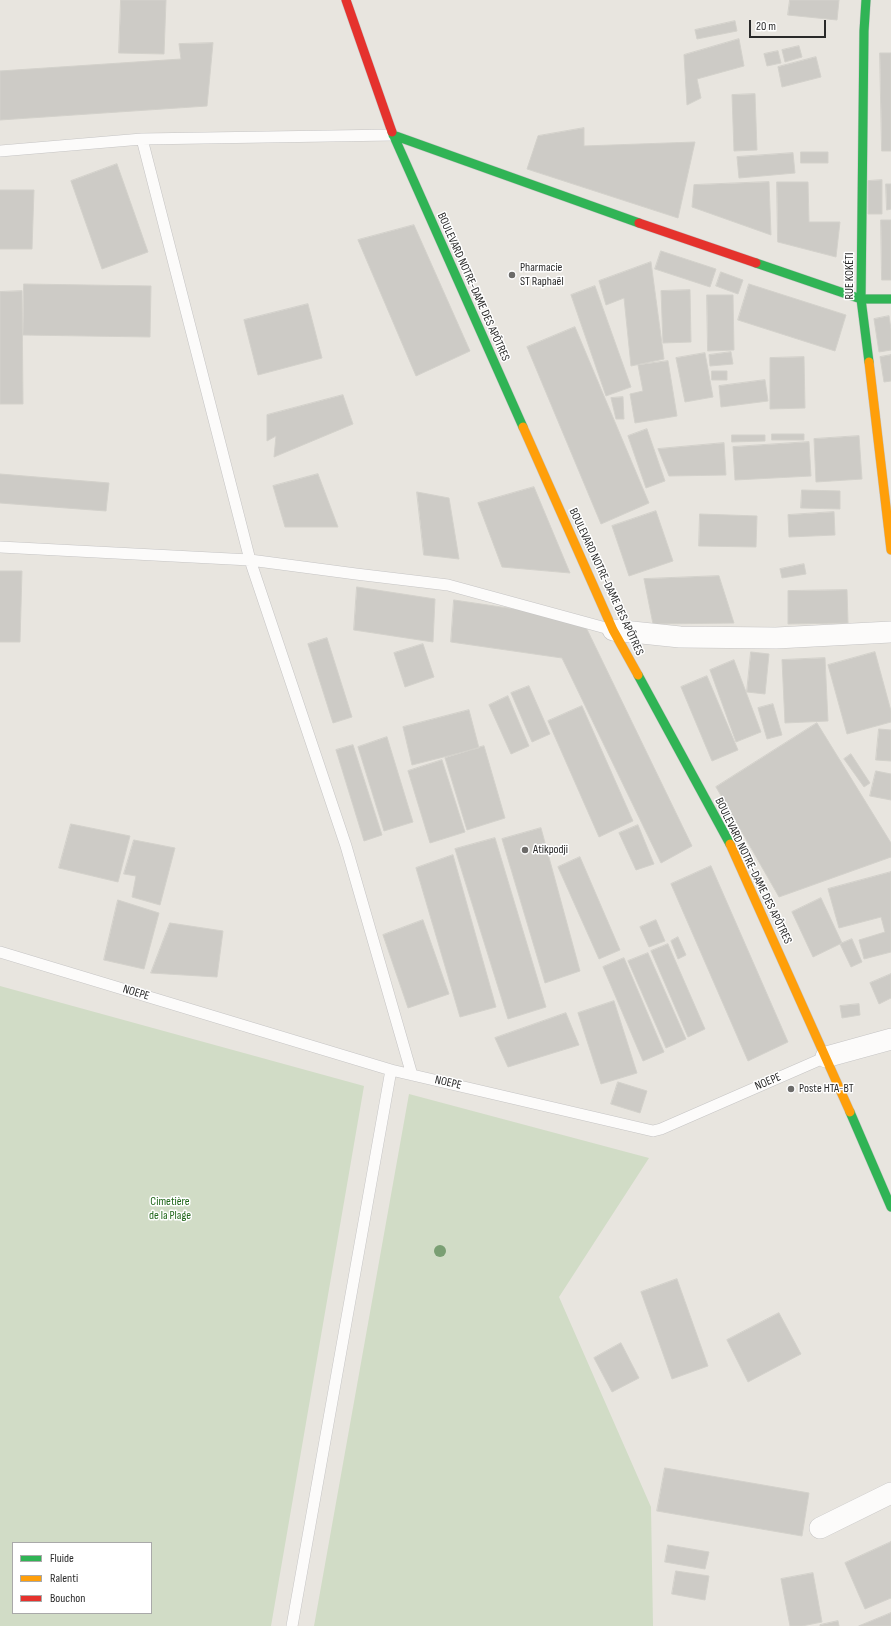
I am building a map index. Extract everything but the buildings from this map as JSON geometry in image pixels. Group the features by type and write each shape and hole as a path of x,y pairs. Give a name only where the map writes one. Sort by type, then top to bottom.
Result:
{"street":[{"name":"BOULEVARD NOTRE-DAME DES APÔTRES","path":"346,0 393,135 613,630 728,841 826,1057 891,1206"},
{"name":"RUE KOKÉTI","path":"866,0 864,31 861,299 891,550"},
{"path":"393,135 696,243 861,299 891,299"},
{"path":"613,630 680,637 776,638 891,632"},
{"name":"NOEPE","path":"826,1057 891,1039"},
{"path":"820,1528 891,1493"}],"lane":[{"path":"0,151 142,139 393,135"},
{"path":"142,139 250,560 346,846 412,1075"},
{"path":"0,547 250,560 448,584 613,630"},
{"name":"NOEPE","path":"0,952 390,1070 653,1131 661,1129 826,1057"},
{"path":"292,1626 390,1070"}],"green space":[{"name":"Cimetière de la Plage","path":"0,986 364,1086 271,1626 0,1626"},
{"path":"409,1094 649,1158 559,1297 651,1507 653,1626 314,1626"}],"traffic: fast":[{"path":"866,0 864,31 861,299 869,362"},
{"path":"392,132 523,427"},
{"path":"393,135 639,223"},
{"path":"756,263 861,299 891,299"},
{"path":"638,675 730,844"},
{"path":"850,1112 891,1207"}],"traffic: slow":[{"path":"869,362 891,550"},
{"path":"523,427 613,630 638,675"},
{"path":"730,844 850,1112"}],"traffic: jam":[{"path":"346,0 392,132"},
{"path":"639,223 756,263"}],"place":[{"name":"Pharmacie ST Raphaël","path":"512,275"},
{"name":"Atikpodji","path":"525,850"},
{"name":"Poste HTA-BT","path":"791,1089"}]}
